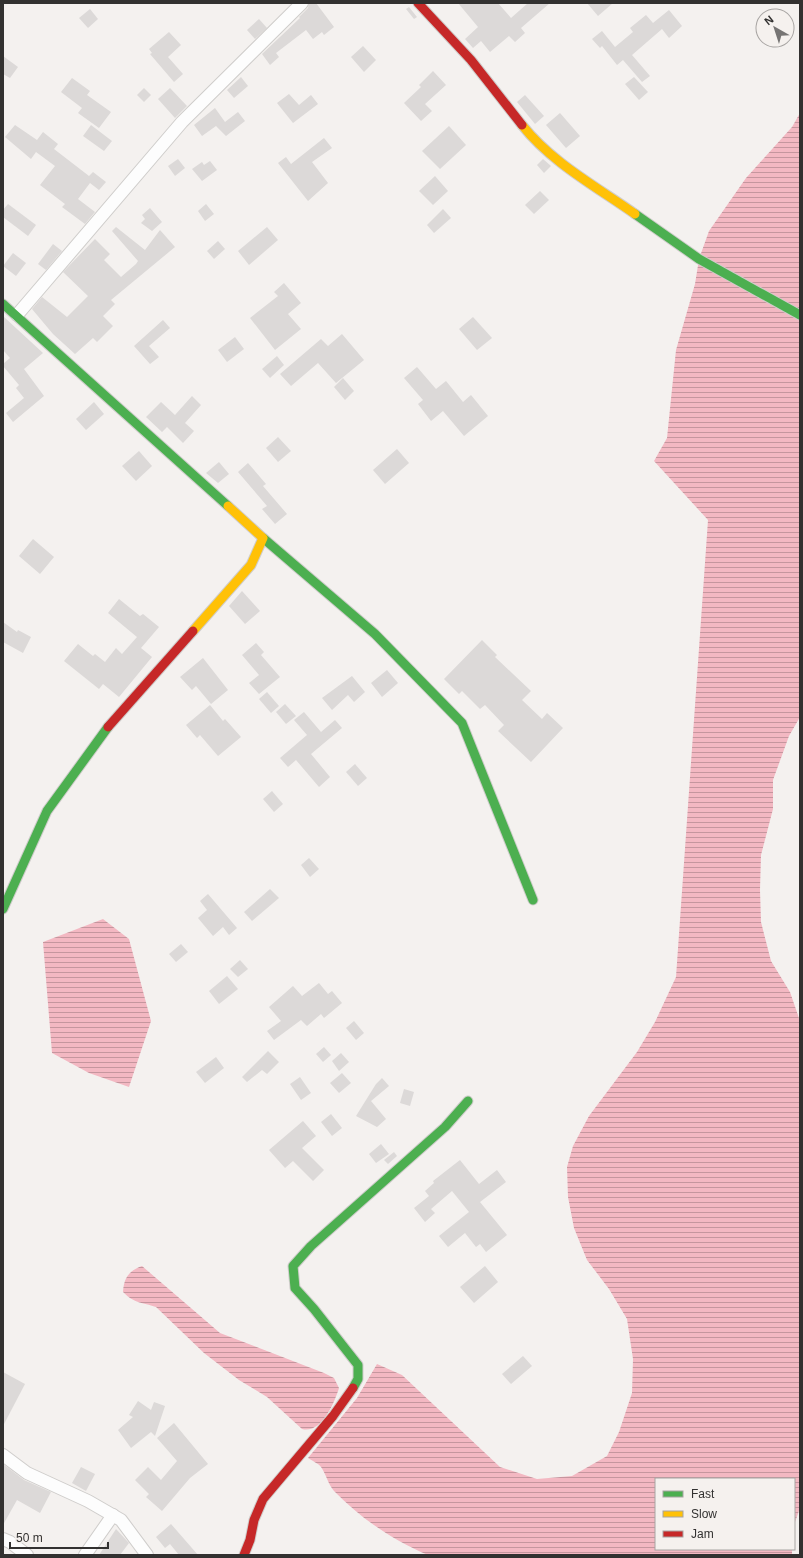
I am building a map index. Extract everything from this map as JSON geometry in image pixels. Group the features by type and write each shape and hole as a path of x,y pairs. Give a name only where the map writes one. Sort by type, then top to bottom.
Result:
{"street":[{"path":"17,315 182,122 302,3"},
{"path":"418,3 471,60 531,136 583,180 618,201 699,259 800,315"},
{"path":"3,304 17,315 262,538 375,634 462,723 533,900"},
{"path":"3,909 47,811 114,719 251,565 262,538"},
{"path":"244,1555 250,1540 254,1520 263,1499 349,1396 358,1379 358,1365 314,1308 295,1288 293,1266 311,1246 445,1127 468,1101"},
{"path":"3,1455 27,1474 121,1520 147,1555"},
{"path":"85,1555 113,1515"},
{"path":"3,1539 10,1542 27,1555"}],"shaded area":[{"path":"800,113 800,717 789,736 773,780 773,809 761,855 760,890 761,922 771,961 790,992 800,1021 800,1508 795,1522 795,1478 655,1478 655,1550 792,1550 792,1555 428,1555 390,1536 366,1519 334,1491 320,1466 308,1458 357,1398 377,1364 402,1375 500,1467 537,1479 572,1476 607,1456 619,1432 632,1393 633,1359 627,1319 609,1289 587,1260 574,1228 568,1197 567,1167 573,1146 589,1116 637,1052 655,1022 676,977 708,520 654,461 667,438 676,350 695,284 699,259 709,231 746,178 792,127"},
{"path":"103,919 129,939 151,1021 129,1087 89,1073 52,1053 43,942"},
{"path":"142,1266 220,1333 334,1378 339,1388 334,1402 321,1422 315,1427 302,1429 267,1397 239,1380 204,1353 156,1307 135,1301 127,1296 123,1292 126,1278 131,1272"}],"building":[{"path":"309,3 316,3 334,27 324,35 322,32 313,39 306,30 276,53 279,57 270,65 262,54 300,18 299,17 308,8"},
{"path":"458,3 498,3 511,18 528,3 550,3 521,28 525,33 515,42 509,36 490,52 481,41 473,48 465,39 478,27"},
{"path":"587,3 613,3 598,16"},
{"path":"409,7 417,17 414,19 406,9"},
{"path":"90,9 98,19 88,28 79,18"},
{"path":"669,10 682,26 669,38 662,29 632,55 650,76 642,82 623,60 617,65 602,46 600,48 592,39 602,31 615,47 633,32 630,28 646,15 653,23"},
{"path":"259,19 267,28 255,39 247,30"},
{"path":"169,32 181,45 168,57 183,74 174,82 150,54 152,53 149,49"},
{"path":"363,46 376,60 364,72 351,57"},
{"path":"3,56 18,67 10,78 3,74"},
{"path":"433,71 446,85 425,104 432,111 421,121 404,103 421,87 419,85"},
{"path":"241,77 248,86 234,98 227,90"},
{"path":"634,77 648,92 639,100 625,84"},
{"path":"72,78 90,91 87,95 111,112 99,128 78,113 82,108 61,92"},
{"path":"144,88 151,95 144,102 137,95"},
{"path":"170,88 187,106 175,118 158,99"},
{"path":"289,94 299,105 311,95 318,104 293,123 277,103"},
{"path":"525,95 544,116 535,124 517,102"},
{"path":"215,108 225,122 238,112 245,121 226,136 216,126 202,136 194,125"},
{"path":"560,113 580,136 566,148 546,125"},
{"path":"15,125 37,140 43,132 58,144 54,149 89,176 93,172 106,182 99,190 90,183 78,199 95,212 85,224 62,207 65,204 40,185 55,166 36,152 31,159 5,137"},
{"path":"91,125 112,141 104,151 83,136"},
{"path":"449,126 466,145 440,169 422,151"},
{"path":"324,138 332,148 312,162 328,183 308,201 278,163 286,157 291,164"},
{"path":"178,159 185,168 175,176 168,166"},
{"path":"543,159 551,166 544,173 537,165"},
{"path":"210,161 217,170 202,181 192,169 202,162 204,165"},
{"path":"435,176 448,191 433,205 419,191"},
{"path":"540,191 549,200 534,214 525,205"},
{"path":"8,204 36,225 28,236 3,217 3,210"},
{"path":"206,204 214,214 205,221 198,211"},
{"path":"150,208 162,222 152,231 141,223 145,219 142,215"},
{"path":"443,209 451,218 434,233 427,225"},
{"path":"116,227 145,250 160,230 175,247 111,300 115,304 103,316 113,326 97,342 93,338 75,354 53,334 32,309 42,297 67,317 88,296 63,272 95,239 110,254 104,260 121,277 136,264 138,261 112,231"},
{"path":"267,227 278,240 249,265 238,251"},
{"path":"218,241 225,249 214,259 207,251"},
{"path":"53,244 62,251 46,270 38,264"},
{"path":"13,253 26,263 16,276 3,266"},
{"path":"284,283 301,303 288,314 301,329 275,350 250,318 278,296 274,292"},
{"path":"4,317 43,353 24,369 44,396 13,422 6,413 24,398 16,388 19,385 3,366 3,364 10,358 3,350"},
{"path":"473,317 492,338 477,350 459,329"},
{"path":"163,320 170,328 149,346 159,357 150,364 134,346"},
{"path":"342,334 364,360 336,383 318,363 291,386 280,374 321,339 328,346"},
{"path":"235,337 244,349 227,362 218,350"},
{"path":"277,356 284,365 270,378 262,369"},
{"path":"417,367 436,389 446,381 463,402 471,395 488,416 464,436 443,411 431,421 418,404 423,400 404,378"},
{"path":"343,378 354,391 345,400 334,387"},
{"path":"192,396 201,405 185,423 194,431 183,443 167,427 162,432 146,417 161,402 175,415"},
{"path":"94,402 104,414 86,430 76,419"},
{"path":"278,437 291,451 278,462 266,448"},
{"path":"397,449 409,463 385,484 373,470"},
{"path":"139,451 152,466 136,481 122,466"},
{"path":"219,462 229,474 218,483 206,473"},
{"path":"248,463 266,484 263,486 287,514 275,524 262,509 267,506 238,472"},
{"path":"33,539 54,557 40,574 19,556"},
{"path":"242,591 260,611 245,624 229,606"},
{"path":"119,599 140,616 143,614 159,627 141,648 152,657 119,697 103,684 99,689 64,661 78,644 93,656 95,654 105,662 116,648 122,654 137,637 108,613"},
{"path":"3,622 17,632 18,630 31,637 23,653 3,642"},
{"path":"482,640 497,655 495,657 531,691 522,700 542,719 547,713 563,728 531,762 498,731 504,725 485,705 480,709 462,691 459,694 444,679"},
{"path":"256,643 264,652 261,655 280,677 259,694 249,683 259,675 242,655"},
{"path":"203,658 228,690 211,704 196,686 192,690 180,677"},
{"path":"387,670 398,683 382,697 371,683"},
{"path":"352,676 365,692 354,702 348,695 332,710 322,698"},
{"path":"267,692 279,706 271,713 259,699"},
{"path":"285,704 296,716 286,724 276,712"},
{"path":"210,705 223,721 225,719 241,737 218,756 200,735 197,738 186,725"},
{"path":"304,712 321,732 335,720 342,728 311,754 330,777 319,787 296,760 288,767 280,758 307,735 294,720"},
{"path":"355,764 367,778 358,786 346,772"},
{"path":"272,791 283,804 274,812 263,799"},
{"path":"309,858 319,869 310,877 301,865"},
{"path":"270,889 279,898 252,921 244,912"},
{"path":"208,894 237,928 229,935 223,927 213,936 198,918 207,910 200,901"},
{"path":"181,944 188,952 176,962 169,954"},
{"path":"240,960 248,969 238,977 230,969"},
{"path":"227,976 238,989 219,1004 209,991"},
{"path":"319,983 328,994 332,991 342,1003 324,1018 321,1014 307,1026 301,1020 274,1040 267,1031 281,1021 269,1007 293,986 302,996"},
{"path":"354,1021 364,1033 356,1040 346,1028"},
{"path":"324,1047 331,1055 323,1062 316,1054"},
{"path":"268,1051 279,1062 267,1074 262,1070 247,1082 242,1077"},
{"path":"341,1053 349,1062 339,1071 332,1061"},
{"path":"216,1057 224,1068 205,1083 196,1072"},
{"path":"342,1073 351,1083 339,1093 330,1083"},
{"path":"300,1077 311,1093 301,1100 290,1084"},
{"path":"382,1078 389,1086 371,1101 386,1119 377,1127 356,1116 376,1084"},
{"path":"404,1089 414,1092 410,1106 400,1103"},
{"path":"331,1114 342,1128 332,1136 321,1122"},
{"path":"303,1121 316,1136 302,1148 324,1170 313,1181 293,1161 285,1168 269,1150"},
{"path":"381,1144 389,1154 376,1163 369,1154"},
{"path":"394,1152 397,1156 388,1164 384,1160"},
{"path":"460,1160 479,1184 497,1170 506,1182 480,1202 507,1235 486,1252 480,1244 476,1247 465,1233 448,1247 439,1236 469,1212 452,1191 431,1209 435,1213 425,1222 414,1208 429,1196 425,1191 434,1183 433,1181"},
{"path":"485,1266 498,1282 474,1303 460,1287"},
{"path":"523,1356 532,1366 511,1384 502,1374"},
{"path":"3,1372 25,1384 3,1426"},
{"path":"138,1401 151,1410 154,1402 165,1406 155,1436 151,1432 131,1448 118,1430 133,1417 129,1415"},
{"path":"174,1423 208,1464 190,1478 162,1511 146,1497 149,1494 135,1480 148,1467 161,1480 177,1461 157,1438"},
{"path":"3,1464 24,1480 51,1492 40,1513 17,1500 3,1525"},
{"path":"81,1467 95,1474 86,1491 72,1483"},
{"path":"171,1524 198,1555 179,1555 170,1544 165,1548 156,1537"},
{"path":"116,1529 129,1543 120,1555 99,1555"}],"traffic: fast":[{"path":"635,214 699,259 800,315"},
{"path":"3,304 228,506"},
{"path":"263,538 375,634 462,723 533,900"},
{"path":"3,909 47,811 108,727"},
{"path":"353,1388 358,1379 358,1365 314,1309 295,1288 293,1266 311,1246 445,1127 468,1101"}],"traffic: slow":[{"path":"522,125 534,139 561,163 635,214"},
{"path":"193,631 251,565 263,538 228,506"}],"traffic: jam":[{"path":"418,3 471,60 522,125"},
{"path":"108,727 193,631"},
{"path":"244,1555 250,1540 254,1520 263,1499 333,1416 353,1388"}]}
